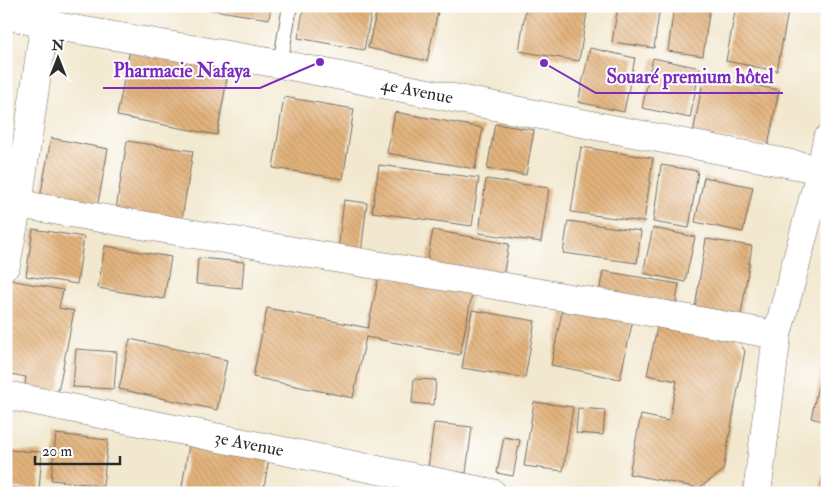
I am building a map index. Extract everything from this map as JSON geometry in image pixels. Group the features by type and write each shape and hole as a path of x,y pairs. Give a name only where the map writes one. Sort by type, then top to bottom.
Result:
{"street":[{"name":"4e Avenue","path":"6,16 45,15 280,64 824,170"},
{"path":"6,265 12,203 45,15"},
{"path":"757,493 778,335 824,170 827,139"},
{"path":"12,203 778,335"},
{"name":"3e Avenue","path":"6,395 492,493"}],"lane":[{"path":"280,64 290,6"}],"building":[{"path":"195,6 271,6 269,19"},
{"path":"304,6 336,6 355,10 356,6 375,6 373,14 371,14 364,50 298,38"},
{"path":"378,6 439,7 427,61 368,48"},
{"path":"526,6 588,6 579,61 519,51"},
{"path":"618,6 660,6 654,48 612,42"},
{"path":"674,6 710,6 703,56 668,51"},
{"path":"736,6 789,6 777,71 726,61"},
{"path":"590,48 635,58 624,112 578,102"},
{"path":"130,49 229,68 217,135 117,116"},
{"path":"653,58 700,68 690,118 642,108"},
{"path":"704,76 779,90 768,146 693,133"},
{"path":"284,97 354,109 343,179 273,168"},
{"path":"395,112 483,128 475,169 387,153"},
{"path":"495,124 534,130 526,175 487,169"},
{"path":"51,138 108,149 96,214 39,204"},
{"path":"127,141 193,151 182,219 116,209"},
{"path":"581,147 653,158 644,222 571,212"},
{"path":"379,165 479,178 472,226 372,212"},
{"path":"661,165 698,171 689,228 653,222"},
{"path":"704,177 753,187 743,232 695,222"},
{"path":"486,179 549,188 541,242 479,233"},
{"path":"344,200 367,203 361,253 338,250"},
{"path":"568,221 641,231 637,263 563,253"},
{"path":"653,228 695,237 685,282 643,273"},
{"path":"33,229 84,237 77,284 26,276"},
{"path":"433,230 509,244 502,282 426,267"},
{"path":"706,239 752,246 740,321 694,314"},
{"path":"105,246 171,257 164,299 98,288"},
{"path":"198,258 244,262 242,288 196,284"},
{"path":"603,271 679,284 674,312 598,298"},
{"path":"379,275 472,294 460,355 366,337 353,398 253,377 267,308 368,328"},
{"path":"10,280 63,290 59,308 74,311 58,392 25,386 26,377 6,373 6,301"},
{"path":"564,302 634,315 620,379 551,365"},
{"path":"472,310 535,321 525,378 462,368"},
{"path":"659,318 733,333 745,351 723,471 699,488 629,474 641,415 669,421 677,381 647,375"},
{"path":"130,339 227,360 217,410 119,389"},
{"path":"76,349 117,352 114,389 73,387"},
{"path":"824,359 827,360 827,422 811,418"},
{"path":"414,379 436,380 434,405 412,403"},
{"path":"534,402 573,407 563,471 524,466"},
{"path":"578,408 605,410 603,435 576,433"},
{"path":"434,423 472,427 466,473 428,468"},
{"path":"56,434 108,440 103,486 51,480"},
{"path":"504,437 520,440 513,476 497,473"},
{"path":"190,438 270,452 263,493 181,493"},
{"path":"6,450 42,452 39,490 6,487"},
{"path":"827,463 827,488 821,487"}],"place":[{"name":"Pharmacie Nafaya","path":"320,62"},
{"name":"Souaré premium hôtel","path":"544,63"}]}
